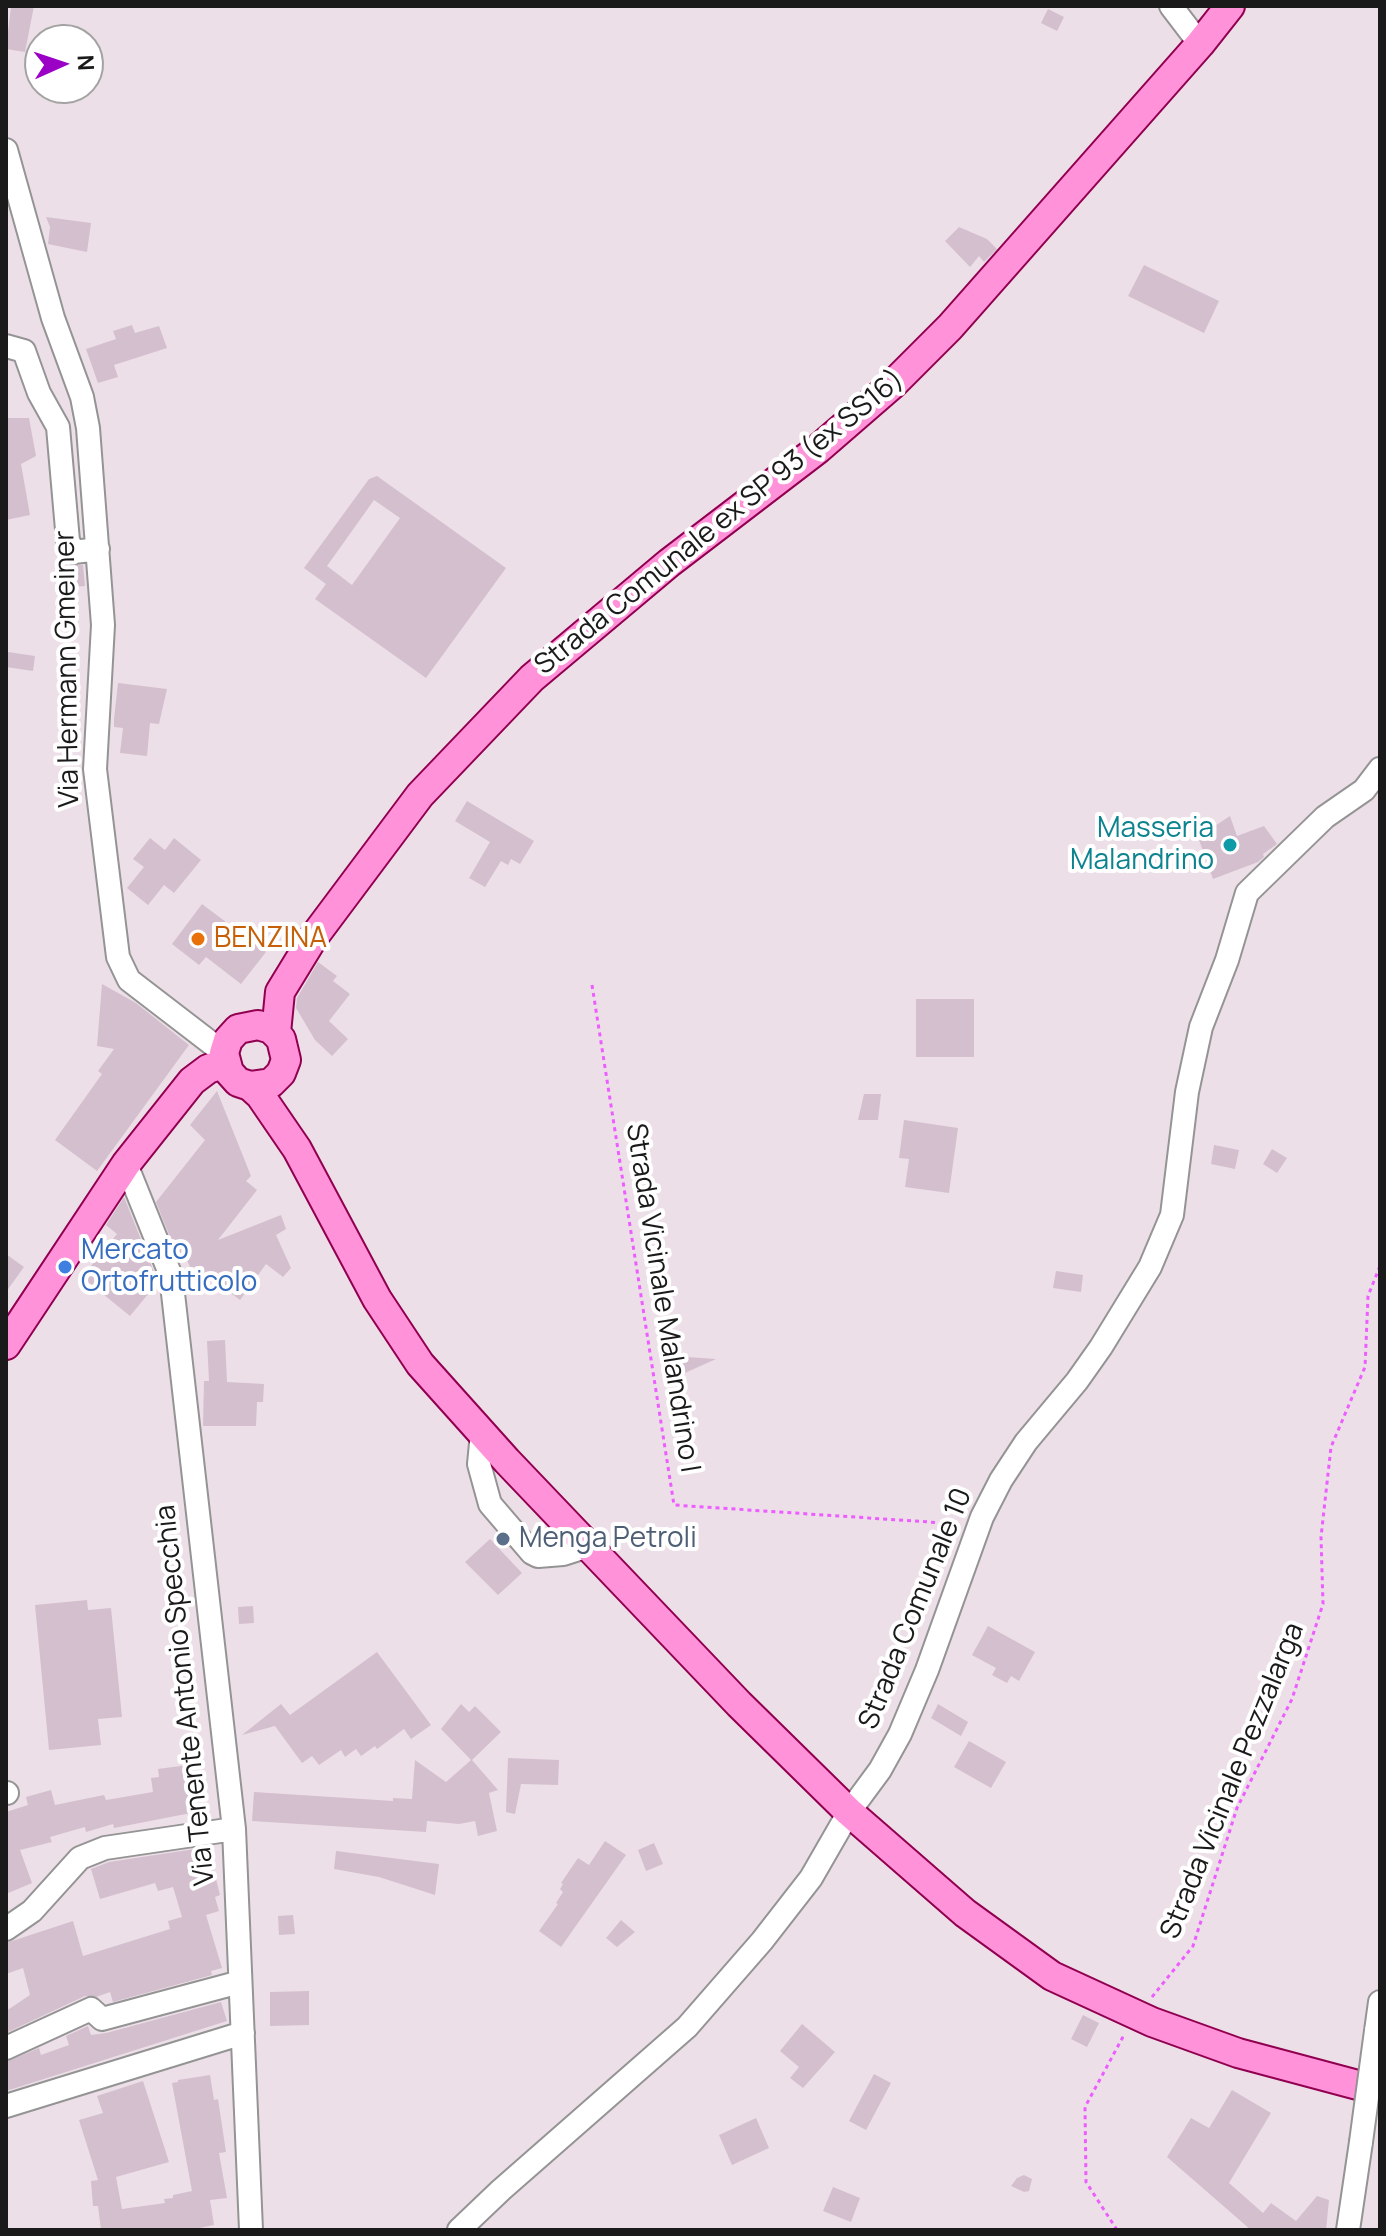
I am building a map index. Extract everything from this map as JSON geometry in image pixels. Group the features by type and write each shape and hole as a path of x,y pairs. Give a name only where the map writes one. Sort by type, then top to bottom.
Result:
{"main road":[{"name":"Strada Comunale ex SP 93 (ex SS16)","path":"244,1026 251,1008 313,938 420,795 532,678 669,563 818,449 893,384 950,327 1230,6"},
{"name":"Strada Comunale ex SP 93 (ex SS16)","path":"276,1033 280,992 313,938"},
{"path":"297,1149 284,1105 281,1073 286,1052 276,1033 258,1025 244,1026 233,1034 233,1070 260,1095 297,1149 377,1299 420,1364 739,1704 849,1812 965,1913 1052,1976 1133,2020 1238,2053 1380,2091"},
{"path":"233,1070 264,1085 281,1073"},
{"path":"6,1345 126,1164 180,1095 219,1080 233,1070"}],"street":[{"path":"1171,6 1200,44"},
{"name":"Via Hermann Gmeiner","path":"6,150 13,207 82,397 88,428 103,625 95,769 118,957 129,980 233,1070"},
{"path":"6,346 24,351 39,393 58,427 68,541 74,552 98,549"},
{"name":"Strada Comunale 10","path":"459,2230 687,2027 762,1941 811,1878 849,1812 880,1770 900,1734 927,1670 979,1525 1001,1480 1026,1442 1101,1347 1150,1267 1167,1228 1172,1215 1187,1092 1201,1027 1227,960 1247,893 1325,817 1364,790 1380,769"},
{"name":"Via Tenente Antonio Specchia","path":"126,1164 171,1276 234,1829 251,2230"},
{"path":"482,1433 479,1464 490,1504 532,1553 538,1556 563,1554 588,1546"},
{"path":"6,1929 32,1911 80,1858 105,1848 234,1829"},
{"path":"6,2048 91,2009 102,2019 240,1982"},
{"path":"1348,2230 1380,2002"},
{"path":"6,2106 243,2033"}],"path":[{"name":"Strada Vicinale Malandrino I","path":"592,985 674,1505 979,1525"},
{"name":"Strada Vicinale Pezzalarga","path":"1117,2230 1086,2182 1085,2107 1133,2020 1193,1946 1237,1808 1292,1699 1323,1604 1321,1537 1331,1447 1365,1367 1368,1296 1380,1266"}],"building":[{"path":"34,6 30,24 24,24 24,52 6,49 11,7"},
{"path":"1048,9 1064,17 1057,31 1041,23"},
{"path":"46,217 91,223 87,252 48,244 50,227"},
{"path":"959,227 987,239 997,249 984,262 979,256 970,267 945,241"},
{"path":"1144,265 1219,301 1204,333 1128,296"},
{"path":"132,325 135,333 159,326 167,348 114,365 118,377 98,383 86,349 116,339 113,331"},
{"path":"6,418 29,418 36,456 21,464 30,515 6,520"},
{"path":"377,476 506,568 426,678 315,599 326,584 304,568 369,479","holes":["374,500 400,518 352,585 327,566"]},
{"path":"58,556 68,565 83,565 85,586 60,588"},
{"path":"8,652 35,656 33,671 6,667"},
{"path":"118,683 167,689 159,724 150,723 147,756 120,753 123,728 114,727"},
{"path":"467,801 534,841 520,864 511,859 508,865 501,861 485,887 469,878 490,842 455,821"},
{"name":"Masseria Malandrino","path":"1230,816 1237,836 1264,826 1277,844 1258,862 1213,879 1198,837"},
{"path":"150,838 165,850 174,838 201,860 174,893 164,885 148,905 127,888 144,867 133,859"},
{"path":"202,904 266,952 241,984 206,957 199,965 172,944"},
{"path":"318,962 337,976 333,981 350,994 329,1021 348,1039 332,1056 315,1040 296,1008 297,998"},
{"path":"102,984 136,1003 189,1045 97,1171 55,1140 102,1074 98,1071 114,1049 97,1046"},
{"path":"916,999 974,999 974,1057 916,1057"},
{"path":"217,1091 251,1176 246,1181 257,1190 218,1240 281,1215 286,1229 276,1235 291,1268 283,1277 266,1264 240,1300 196,1267 190,1267 183,1252 178,1257 156,1202 205,1140 190,1125"},
{"path":"864,1094 881,1094 878,1120 858,1120"},
{"path":"904,1120 958,1128 949,1193 905,1187 909,1159 899,1158"},
{"path":"1214,1145 1239,1150 1235,1169 1211,1164"},
{"path":"1272,1149 1287,1158 1277,1173 1263,1164"},
{"path":"124,1197 158,1282 130,1316 82,1277 117,1234 106,1225"},
{"path":"6,1254 24,1267 6,1292"},
{"path":"1056,1271 1083,1275 1081,1292 1053,1288"},
{"path":"225,1340 227,1382 264,1384 263,1402 257,1402 256,1426 203,1426 204,1381 209,1381 207,1341"},
{"path":"687,1357 716,1359 676,1377 678,1363"},
{"path":"490,1539 522,1573 498,1595 465,1562"},
{"path":"87,1600 88,1610 111,1608 122,1717 98,1719 101,1745 49,1750 35,1605"},
{"path":"253,1606 254,1623 239,1624 238,1607"},
{"path":"988,1626 1035,1652 1019,1681 1011,1676 1007,1683 992,1675 996,1668 972,1655"},
{"path":"377,1652 431,1725 411,1739 404,1729 377,1749 375,1746 361,1756 356,1749 345,1757 341,1750 319,1765 312,1756 302,1763 275,1726 242,1735 281,1704 290,1715"},
{"path":"461,1704 469,1712 475,1706 501,1732 472,1760 498,1790 489,1793 497,1831 478,1836 475,1821 459,1824 427,1821 426,1832 252,1821 254,1792 393,1801 393,1798 412,1799 415,1760 446,1782 471,1760 441,1729"},
{"path":"938,1704 968,1722 961,1736 931,1718"},
{"path":"969,1741 1006,1762 991,1788 954,1767"},
{"path":"508,1758 559,1760 558,1785 521,1784 515,1814 506,1812"},
{"path":"188,1765 196,1812 114,1828 113,1824 86,1832 85,1827 50,1837 52,1842 20,1850 32,1883 6,1894 6,1812 28,1805 26,1797 51,1790 55,1805 104,1795 106,1800 153,1792 151,1778 159,1777 158,1769"},
{"path":"605,1841 626,1855 561,1947 539,1931 558,1904 563,1892 561,1883 578,1858 589,1865"},
{"path":"654,1843 663,1864 646,1871 638,1850"},
{"path":"208,1847 220,1895 215,1897 219,1911 206,1915 222,1968 211,1971 212,1975 113,2002 110,1992 96,1997 85,1996 6,2033 6,2011 30,1995 23,1968 6,1974 6,1943 73,1921 83,1956 170,1929 168,1921 182,1917 173,1887 158,1891 155,1883 100,1899 91,1869 109,1862"},
{"path":"336,1851 439,1864 435,1895 379,1877 334,1869"},
{"path":"293,1915 295,1934 279,1935 278,1916"},
{"path":"621,1920 635,1932 617,1947 606,1938"},
{"path":"309,1991 309,2025 270,2026 270,1992"},
{"path":"221,2002 227,2021 6,2091 6,2062 39,2048 41,2055 69,2045 66,2036 88,2026 91,2035 106,2033"},
{"path":"1083,2015 1099,2023 1087,2047 1071,2039"},
{"path":"802,2024 835,2052 803,2088 790,2078 799,2067 780,2051"},
{"path":"874,2074 891,2083 866,2130 849,2121"},
{"path":"210,2075 214,2100 218,2099 226,2152 219,2153 227,2198 210,2200 214,2225 190,2230 101,2230 98,2206 93,2206 91,2181 98,2180 79,2120 103,2113 97,2096 143,2081 169,2162 116,2177 122,2209 165,2203 164,2199 173,2198 173,2195 192,2191 172,2083"},
{"path":"1232,2090 1271,2113 1229,2183 1263,2213 1271,2203 1296,2221 1317,2196 1329,2200 1326,2230 1251,2230 1167,2157 1191,2118 1209,2128"},
{"path":"756,2118 769,2148 732,2165 719,2135"},
{"path":"1024,2175 1032,2179 1029,2191 1011,2186 1017,2178"},
{"path":"833,2187 860,2198 851,2222 823,2211"}],"place":[{"name":"Masseria Malandrino","path":"1230,845"},
{"name":"BENZINA","path":"198,939"},
{"name":"Mercato Ortofrutticolo","path":"65,1267"},
{"name":"Menga Petroli","path":"503,1539"}]}
